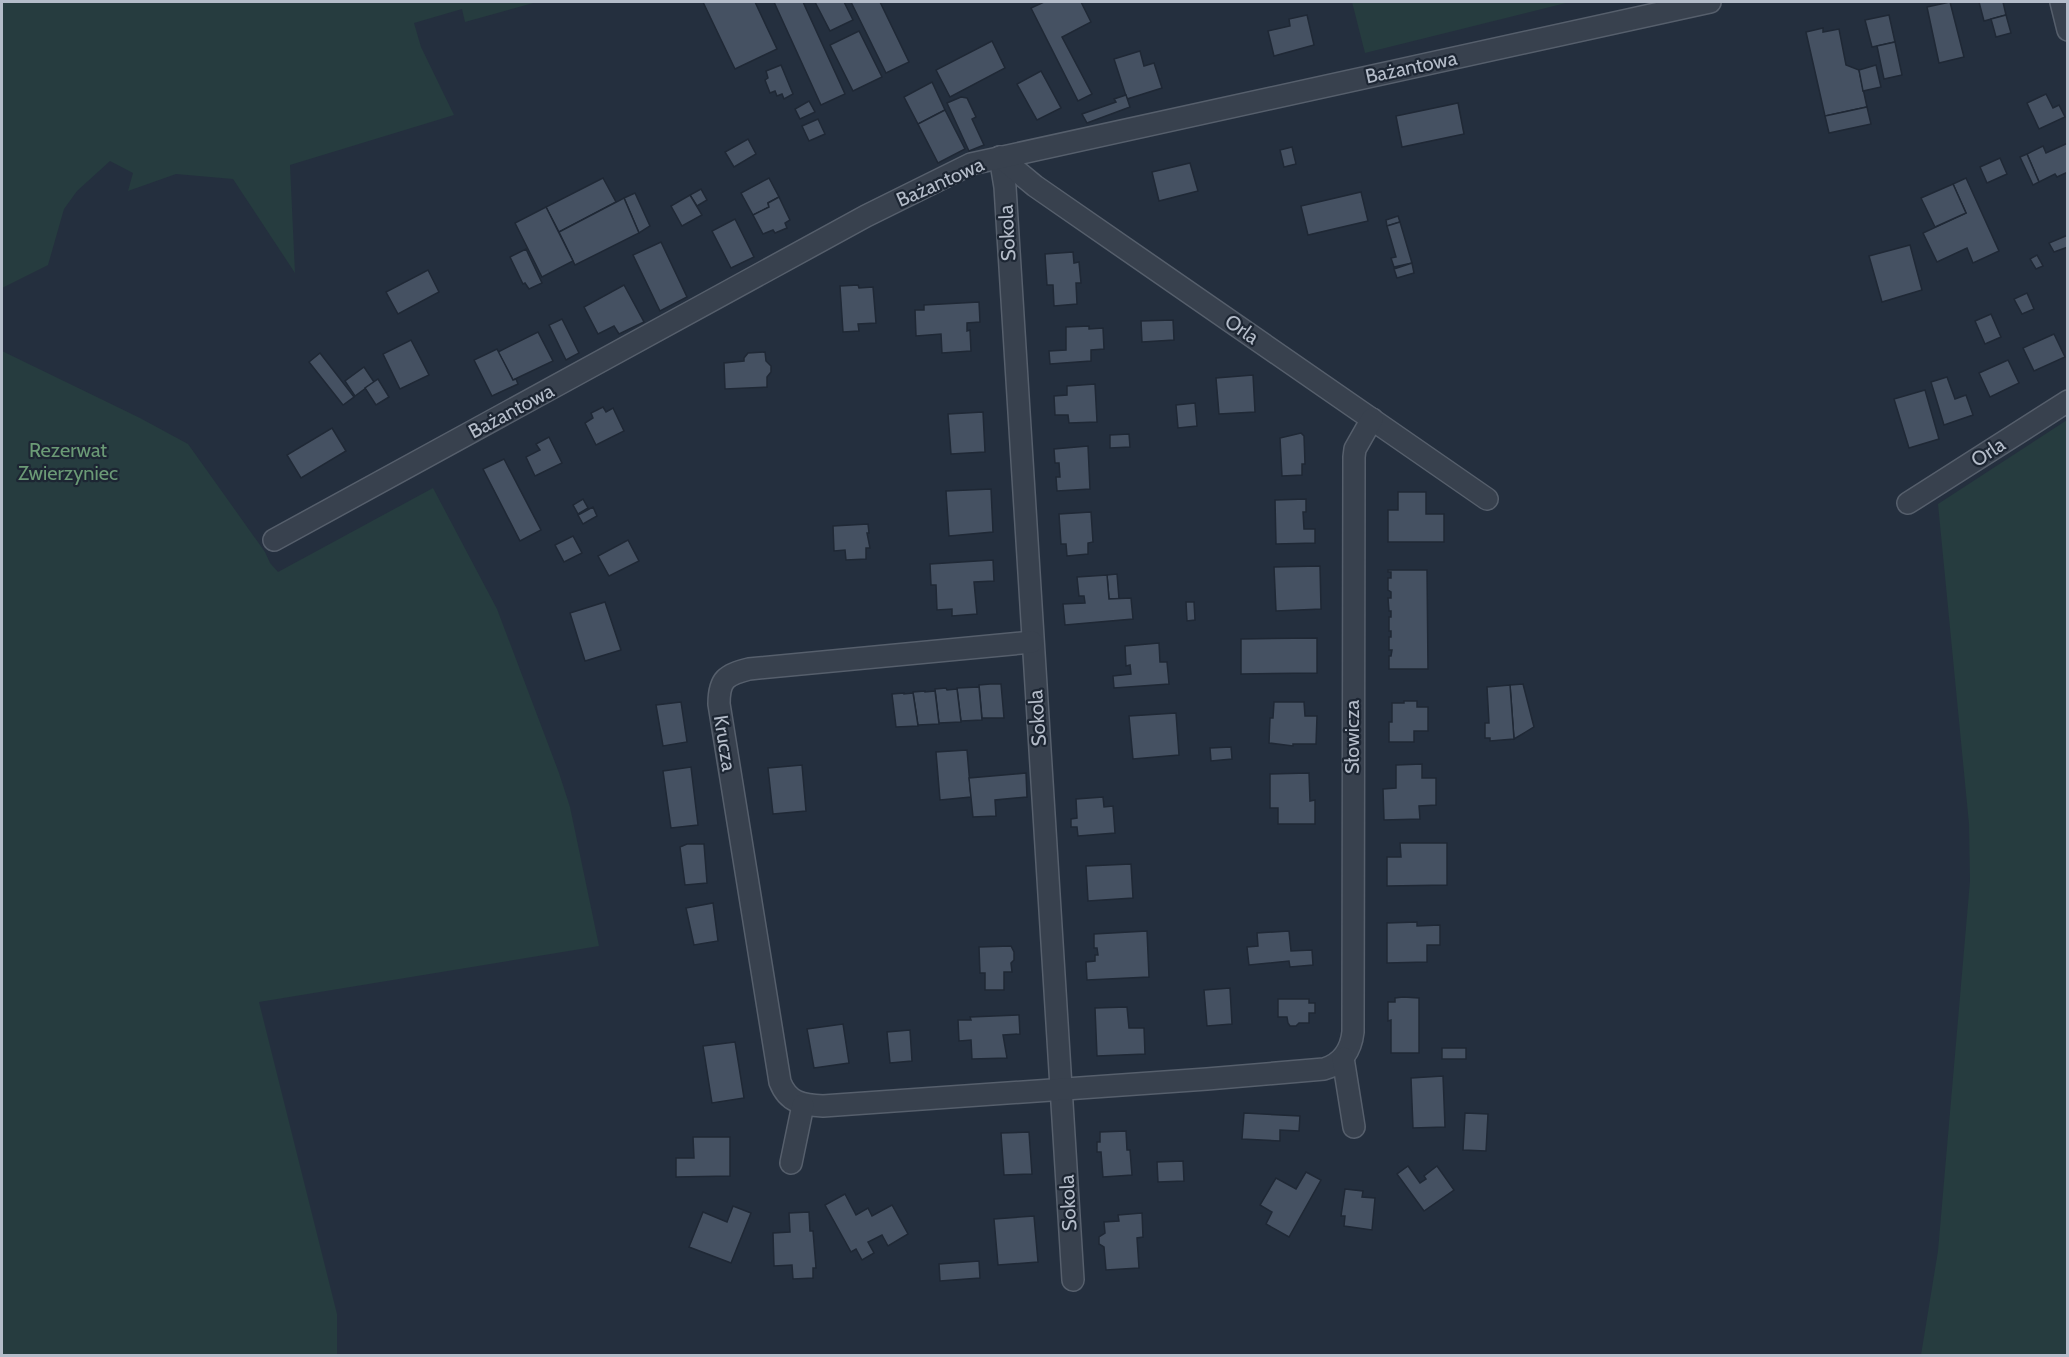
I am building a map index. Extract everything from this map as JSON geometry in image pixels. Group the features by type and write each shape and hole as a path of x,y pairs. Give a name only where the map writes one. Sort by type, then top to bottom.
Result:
{"street":[{"name":"Bażantowa","path":"274,540 866,216 971,164 1710,2"},
{"path":"2061,2 2067,30"},
{"name":"Orla","path":"1000,157 1035,186 1487,499"},
{"name":"Sokola","path":"1000,157 1005,187 1072,1280"},
{"name":"Orla","path":"1908,503 2067,400"},
{"name":"Słowicza","path":"1354,1127 1343,1058 1351,1045 1353,1032 1354,458 1355,449 1372,418"},
{"name":"Krucza","path":"803,1105 788,1096 780,1082 719,704 723,681 734,673 749,669 1032,642"},
{"path":"791,1163 803,1105 823,1106 1324,1069 1343,1058"}],"green space":[{"path":"2,2 537,2 465,22 462,9 414,23 421,47 454,115 290,165 295,273 233,179 176,174 128,191 133,173 110,161 77,191 64,209 48,265 2,288"},
{"path":"1352,2 1570,2 1365,53"},
{"name":"Rezerwat Zwierzyniec","path":"2,351 188,444 278,572 433,488 497,609 559,773 570,807 599,946 259,1002 337,1314 337,1355 2,1355"},
{"path":"2067,420 2067,1355 1921,1355 1938,1251 1970,881 1969,824 1938,504"}],"building":[{"path":"703,2 755,2 777,49 735,69"},
{"path":"774,2 803,2 845,94 821,105"},
{"path":"815,2 844,2 853,20 830,31"},
{"path":"851,2 880,2 909,62 886,73"},
{"path":"1044,2 1081,2 1091,22 1062,37 1092,94 1078,101 1031,8"},
{"path":"1950,2 1964,57 1939,63 1927,7"},
{"path":"1979,2 2003,2 2006,15 1984,21"},
{"path":"1307,15 1314,45 1274,56 1268,31 1290,26 1289,19"},
{"path":"1889,15 1895,42 1872,47 1865,20"},
{"path":"2006,15 2011,33 1996,37 1991,19"},
{"path":"1823,28 1823,32 1839,29 1846,65 1859,70 1867,107 1825,116 1806,32"},
{"path":"859,31 882,77 853,91 830,45"},
{"path":"992,41 1005,68 950,97 936,70"},
{"path":"1895,42 1902,75 1884,79 1877,46"},
{"path":"1140,51 1144,66 1154,63 1162,88 1127,99 1114,59"},
{"path":"781,65 793,94 784,99 782,94 777,96 775,91 770,93 765,80 768,78 766,71"},
{"path":"1876,65 1881,87 1863,91 1859,70"},
{"path":"1041,71 1061,108 1037,120 1017,84"},
{"path":"932,82 945,110 918,124 904,97"},
{"path":"2046,94 2053,108 2059,105 2065,117 2039,129 2027,103"},
{"path":"1126,95 1130,107 1087,123 1082,114 1116,102 1114,99"},
{"path":"961,97 967,98 976,117 972,119 984,145 969,151 947,103"},
{"path":"809,101 815,112 800,119 795,109"},
{"path":"1458,103 1464,134 1402,147 1396,116"},
{"path":"1867,107 1871,124 1829,133 1825,116"},
{"path":"945,110 965,149 938,163 918,124"},
{"path":"818,119 825,134 809,141 802,126"},
{"path":"748,139 756,154 734,167 725,152"},
{"path":"2068,143 2068,172 2057,177 2055,174 2039,182 2027,154 2043,146 2046,153"},
{"path":"1292,147 1296,164 1284,167 1280,150"},
{"path":"2027,154 2039,182 2033,185 2020,157"},
{"path":"2000,158 2007,174 1987,183 1980,167"},
{"path":"1190,163 1198,191 1159,201 1152,172"},
{"path":"603,178 616,202 559,232 546,207"},
{"path":"769,178 779,197 768,203 769,207 753,215 741,193"},
{"path":"1966,178 1999,251 1973,263 1967,248 1937,262 1923,233 1966,213 1953,184"},
{"path":"1953,184 1966,213 1935,227 1921,198"},
{"path":"701,189 707,200 697,206 690,195"},
{"path":"1361,192 1368,221 1308,235 1301,206"},
{"path":"635,193 650,226 639,233 624,198"},
{"path":"690,195 702,215 682,226 671,206"},
{"path":"779,197 790,220 785,223 787,228 775,233 773,230 763,234 753,215 769,207 768,203"},
{"path":"624,198 639,233 575,265 559,232"},
{"path":"546,207 573,261 542,277 515,223"},
{"path":"1398,216 1400,222 1387,226 1386,220"},
{"path":"735,219 754,257 731,268 712,231"},
{"path":"1400,222 1412,263 1394,267 1391,258 1396,257 1387,226"},
{"path":"2068,235 2068,247 2054,252 2049,243"},
{"path":"661,242 687,297 660,311 633,255"},
{"path":"1910,245 1922,290 1882,302 1869,256"},
{"path":"526,249 542,283 529,289 525,283 523,284 510,257"},
{"path":"1073,252 1074,263 1079,262 1081,283 1076,283 1077,304 1054,306 1053,285 1047,285 1045,254"},
{"path":"2037,255 2043,266 2036,269 2030,259"},
{"path":"1412,263 1414,273 1397,278 1394,269"},
{"path":"428,270 439,292 398,314 386,292"},
{"path":"624,285 644,322 619,334 614,326 598,334 584,307"},
{"path":"858,285 859,288 873,287 876,323 858,324 859,331 843,332 840,286"},
{"path":"2027,293 2034,309 2022,314 2014,299"},
{"path":"979,302 980,322 967,323 967,331 970,330 971,351 942,353 941,334 916,336 915,310 924,310 924,305"},
{"path":"1991,314 2001,337 1985,344 1975,321"},
{"path":"562,319 579,353 566,360 549,325"},
{"path":"1173,320 1174,340 1142,342 1141,321"},
{"path":"1089,326 1089,329 1103,328 1104,349 1091,350 1091,361 1050,364 1049,351 1066,350 1066,327"},
{"path":"538,332 553,361 513,380 498,352"},
{"path":"2054,334 2065,357 2034,371 2023,348"},
{"path":"411,340 429,375 400,389 383,354"},
{"path":"497,349 513,380 516,379 518,384 492,396 474,360"},
{"path":"765,352 766,361 771,366 771,372 767,377 767,387 725,389 724,363 744,361 748,353"},
{"path":"320,353 354,397 343,405 309,362"},
{"path":"2008,360 2019,383 1990,397 1979,373"},
{"path":"364,367 374,382 355,396 345,381"},
{"path":"1253,375 1255,412 1219,414 1216,378"},
{"path":"1947,377 1955,399 1966,395 1973,415 1944,425 1931,382"},
{"path":"378,379 389,397 376,405 365,388"},
{"path":"1095,384 1097,422 1069,423 1068,415 1055,415 1054,396 1067,395 1067,386"},
{"path":"1925,390 1939,439 1909,448 1894,399"},
{"path":"1195,403 1197,426 1178,428 1176,405"},
{"path":"603,407 606,412 613,408 624,431 596,445 585,423 593,418 591,413"},
{"path":"983,412 985,452 951,454 948,414"},
{"path":"332,428 346,451 301,478 287,455"},
{"path":"1301,433 1304,436 1305,464 1302,464 1302,475 1282,476 1280,438"},
{"path":"1129,434 1130,447 1110,448 1110,435"},
{"path":"549,437 562,463 535,476 526,457 540,450 536,444"},
{"path":"1088,446 1090,489 1057,491 1056,477 1060,477 1059,463 1055,463 1054,449"},
{"path":"504,459 541,530 520,541 483,469"},
{"path":"991,489 993,532 949,536 946,491"},
{"path":"1398,492 1426,492 1426,514 1444,514 1444,542 1388,542 1388,510 1398,510"},
{"path":"583,499 588,508 578,514 573,505"},
{"path":"1306,499 1306,512 1303,512 1304,529 1315,529 1315,543 1276,544 1275,500"},
{"path":"593,507 597,516 583,524 578,515"},
{"path":"1091,512 1093,542 1088,543 1088,554 1067,556 1066,544 1061,544 1059,514"},
{"path":"868,524 870,548 866,548 866,559 846,560 845,550 834,551 833,526"},
{"path":"573,536 582,553 564,562 555,545"},
{"path":"628,540 639,561 609,576 598,556"},
{"path":"993,560 994,581 974,582 977,614 952,616 952,609 937,610 936,585 931,585 930,564"},
{"path":"1320,566 1321,609 1276,611 1274,567"},
{"path":"1388,570 1427,570 1428,669 1389,669 1389,656 1392,650 1389,650 1391,611 1389,611 1388,598 1391,598 1391,592 1388,590 1388,578 1391,578 1391,572"},
{"path":"1117,574 1119,599 1109,599 1107,575"},
{"path":"1107,575 1109,599 1131,598 1133,619 1065,625 1063,604 1085,603 1084,596 1079,596 1077,577"},
{"path":"605,602 621,650 585,661 570,613"},
{"path":"1186,602 1194,602 1195,620 1187,621"},
{"path":"1317,638 1317,673 1241,674 1241,639"},
{"path":"1159,643 1160,662 1167,662 1169,684 1114,688 1113,676 1131,674 1130,665 1126,666 1125,646"},
{"path":"1001,684 1004,718 982,718 979,685"},
{"path":"1523,684 1534,727 1514,739 1510,685"},
{"path":"1510,685 1514,739 1490,741 1490,738 1485,738 1485,723 1489,723 1487,687"},
{"path":"979,687 982,720 961,721 957,688"},
{"path":"946,688 947,690 957,689 961,722 939,723 935,689"},
{"path":"935,691 939,724 918,725 913,692"},
{"path":"913,693 918,726 896,727 892,694"},
{"path":"1404,701 1417,701 1417,707 1428,707 1428,731 1414,731 1414,742 1389,742 1392,703 1404,703"},
{"path":"681,702 687,742 663,746 656,705"},
{"path":"1274,702 1304,702 1305,716 1317,716 1316,744 1293,744 1293,746 1269,743 1270,718 1273,718"},
{"path":"1176,713 1179,755 1133,759 1129,716"},
{"path":"1231,747 1232,759 1211,761 1210,748"},
{"path":"967,750 971,797 940,800 936,752"},
{"path":"1422,764 1422,778 1436,778 1436,805 1419,806 1420,819 1384,820 1383,789 1396,788 1396,765"},
{"path":"802,765 806,811 773,814 768,768"},
{"path":"691,767 698,825 671,828 663,771"},
{"path":"1026,773 1027,797 995,800 996,816 973,817 969,778"},
{"path":"1309,773 1310,801 1315,800 1315,824 1278,824 1278,808 1270,808 1270,774"},
{"path":"1103,797 1104,807 1113,806 1115,833 1078,836 1077,827 1071,827 1071,819 1077,818 1076,799"},
{"path":"1400,843 1447,843 1447,885 1387,886 1387,857 1401,857"},
{"path":"687,844 704,844 707,883 685,885 680,847"},
{"path":"1131,864 1133,898 1088,901 1086,866"},
{"path":"713,903 718,941 694,945 686,908"},
{"path":"1417,922 1417,926 1440,925 1440,945 1427,945 1427,962 1387,963 1387,923"},
{"path":"1147,931 1149,977 1087,980 1086,962 1095,961 1095,955 1098,955 1097,948 1094,948 1094,934"},
{"path":"1289,931 1291,951 1312,950 1313,965 1290,967 1289,961 1249,965 1247,947 1258,946 1257,933"},
{"path":"1011,946 1014,960 1011,963 1012,972 1004,972 1004,990 985,990 985,973 980,973 979,947"},
{"path":"1230,988 1232,1024 1207,1026 1204,990"},
{"path":"1395,998 1419,998 1419,1053 1391,1053 1391,1020 1388,1021 1388,1002 1395,1002"},
{"path":"1278,999 1309,999 1309,1003 1315,1003 1315,1013 1309,1013 1309,1023 1290,1026 1287,1017 1278,1017"},
{"path":"1127,1007 1129,1028 1144,1028 1145,1054 1097,1056 1095,1008"},
{"path":"1019,1015 1020,1034 1003,1035 1007,1058 972,1059 971,1040 959,1041 958,1020 971,1020 970,1017"},
{"path":"843,1024 849,1063 814,1068 807,1029"},
{"path":"910,1030 912,1061 890,1063 887,1032"},
{"path":"735,1042 744,1098 712,1103 703,1046"},
{"path":"1442,1048 1466,1048 1466,1059 1442,1059"},
{"path":"1443,1076 1445,1127 1413,1128 1411,1078"},
{"path":"1244,1113 1300,1116 1299,1131 1280,1130 1280,1141 1242,1139"},
{"path":"1465,1113 1488,1114 1486,1151 1463,1150"},
{"path":"1126,1131 1132,1175 1103,1177 1101,1152 1097,1152 1100,1132"},
{"path":"1029,1132 1032,1174 1004,1175 1001,1133"},
{"path":"693,1137 730,1137 730,1176 676,1177 676,1158 694,1158"},
{"path":"1183,1161 1184,1181 1158,1182 1157,1162"},
{"path":"1408,1166 1420,1183 1426,1179 1424,1176 1437,1166 1454,1190 1424,1211 1397,1174"},
{"path":"1306,1172 1321,1180 1289,1237 1266,1224 1272,1212 1260,1205 1276,1178 1296,1189"},
{"path":"1345,1189 1363,1191 1362,1197 1375,1198 1372,1230 1344,1226 1345,1216 1341,1216"},
{"path":"845,1194 856,1215 868,1208 872,1216 892,1205 908,1234 888,1246 882,1235 868,1242 874,1253 862,1260 856,1249 851,1252 825,1205"},
{"path":"733,1206 751,1213 731,1263 689,1247 703,1212 727,1222"},
{"path":"809,1212 816,1268 813,1268 813,1278 793,1279 792,1265 774,1266 773,1233 790,1232 789,1213"},
{"path":"1142,1213 1143,1237 1137,1238 1139,1268 1106,1270 1104,1247 1099,1244 1099,1237 1105,1233 1104,1222 1119,1221 1118,1215"},
{"path":"1034,1216 1038,1262 998,1265 994,1219"},
{"path":"979,1261 980,1278 940,1281 939,1264"}]}
